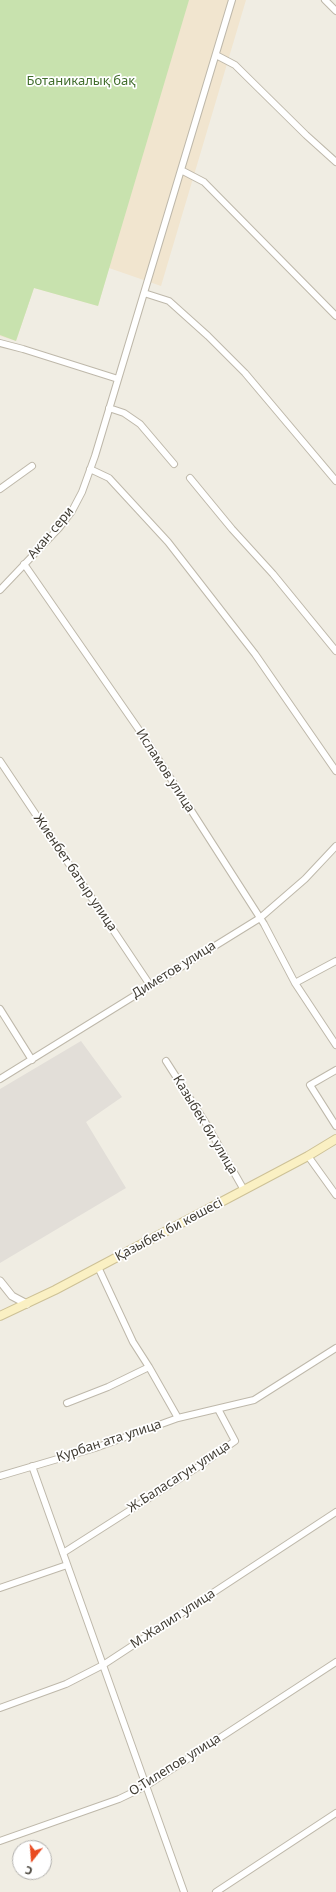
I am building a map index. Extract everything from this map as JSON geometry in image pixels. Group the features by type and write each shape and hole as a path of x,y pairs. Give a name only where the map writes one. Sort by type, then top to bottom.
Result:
{"main road":[{"name":"Қазыбек би көшесі","path":"0,1316 27,1304 98,1267 308,1156 336,1139"}],"street":[{"name":"Акан сери","path":"0,590 59,528 72,512 82,492 118,379 232,0"},
{"path":"325,0 336,11"},
{"path":"216,55 235,66 336,162"},
{"path":"181,170 204,182 336,316"},
{"path":"144,293 169,301 208,336 244,373 336,481"},
{"path":"0,343 23,348 118,379"},
{"path":"109,408 124,413 140,424 174,464"},
{"path":"0,489 32,466"},
{"path":"90,469 109,478 168,542 255,654 336,770"},
{"path":"190,478 232,529 273,574 336,651"},
{"name":"Исламов улица","path":"24,564 146,740 260,918 295,983 336,1045"},
{"name":"Жиенбет батыр улица","path":"0,761 150,985"},
{"name":"Диметов улица","path":"0,1079 260,918 305,880 336,846"},
{"path":"295,983 336,961"},
{"path":"0,1009 32,1060"},
{"name":"Казыбек би улица","path":"166,1061 207,1125 244,1190"},
{"path":"336,1070 310,1086 336,1126"},
{"path":"308,1156 336,1195"},
{"path":"98,1267 133,1342 178,1418"},
{"path":"0,1281 12,1296 27,1304"},
{"path":"218,1409 254,1400 336,1348"},
{"path":"67,1403 108,1387 148,1367"},
{"name":"Курбан ата улица","path":"0,1476 95,1448 178,1418 218,1409"},
{"name":"Ж.Баласагун улица","path":"63,1553 201,1465 235,1441 218,1409"},
{"path":"32,1466 184,1892"},
{"name":"М.Жалил улица","path":"0,1708 66,1684 103,1665 336,1512"},
{"path":"0,1588 67,1565"},
{"name":"О.Тилепов улица","path":"0,1841 119,1799 146,1786 336,1662"},
{"path":"216,1892 336,1813"}],"shaded area":[{"name":"Ботаникалық бақ","path":"0,0 246,0 161,286 109,268 98,306 34,288 16,341 0,336"},
{"path":"81,1041 122,1097 86,1122 126,1188 0,1263 0,1089"}],"green space":[{"name":"Ботаникалық бақ","path":"0,0 189,0 98,306 34,288 16,341 0,335"}]}
